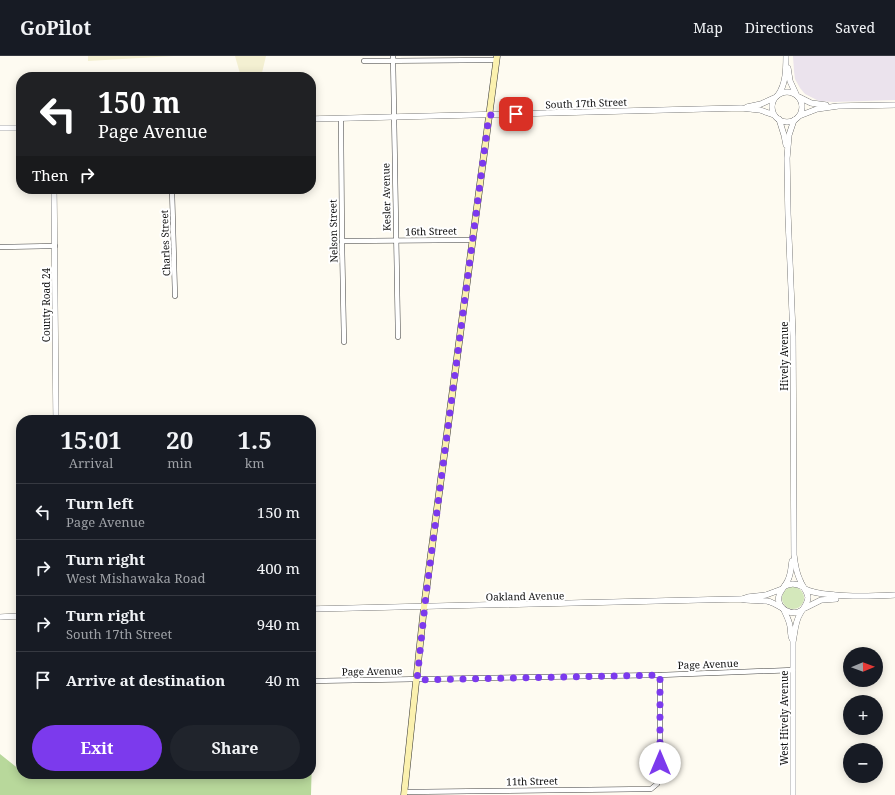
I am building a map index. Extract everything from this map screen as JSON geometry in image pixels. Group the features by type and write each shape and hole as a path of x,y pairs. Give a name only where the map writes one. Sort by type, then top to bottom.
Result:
{"main road":[{"path":"405,794 424,607 496,58"}],"street":[{"path":"786,57 789,77 802,105 801,111 797,118"},
{"path":"777,117 772,105 784,81 786,57"},
{"path":"364,61 393,58 496,58"},
{"name":"Kesler Avenue","path":"393,58 398,337"},
{"path":"741,108 761,104 785,92 791,92 811,103 838,106"},
{"path":"741,108 760,110 788,122 817,109 838,106 895,105"},
{"name":"South 17th Street","path":"316,119 741,108"},
{"name":"Hively Avenue","path":"777,117 784,135 787,158"},
{"name":"Hively Avenue","path":"793,642 797,620 807,604 808,598 797,574 794,555 793,328 788,221 787,158 789,135 797,118"},
{"name":"Nelson Street","path":"341,119 344,342"},
{"path":"0,128 16,128"},
{"name":"County Road 24","path":"54,194 56,415"},
{"name":"Charles Street","path":"172,194 175,296"},
{"name":"16th Street","path":"342,241 473,240"},
{"path":"0,247 55,246"},
{"name":"Hively Avenue","path":"793,642 789,621 779,603 778,598 779,593 790,575 794,555"},
{"path":"783,588 794,583 821,595 844,597 895,595"},
{"name":"Oakland Avenue","path":"740,600 748,597 766,595 783,588"},
{"path":"783,609 793,613 821,600 844,597"},
{"name":"Oakland Avenue","path":"316,609 740,600 773,603 783,609"},
{"path":"0,617 16,616"},
{"name":"West Hively Avenue","path":"793,642 793,795"},
{"name":"Page Avenue","path":"316,681 660,675 794,670"},
{"name":"11th Street","path":"405,794 651,789 657,784 660,778 660,675"}],"shaded area":[{"path":"88,56 174,56 88,61"},
{"path":"235,56 266,56 262,72 240,72"},
{"path":"793,56 895,56 895,100 819,101 805,94 800,88 795,79"}],"green space":[{"path":"793,587 801,590 804,598 801,606 793,609 785,606 782,598 785,590"},
{"path":"0,754 16,767 16,779 311,779 311,795 0,795"}],"route":[{"path":"516,114 489,115 426,595 417,680 660,675 660,763"}]}
